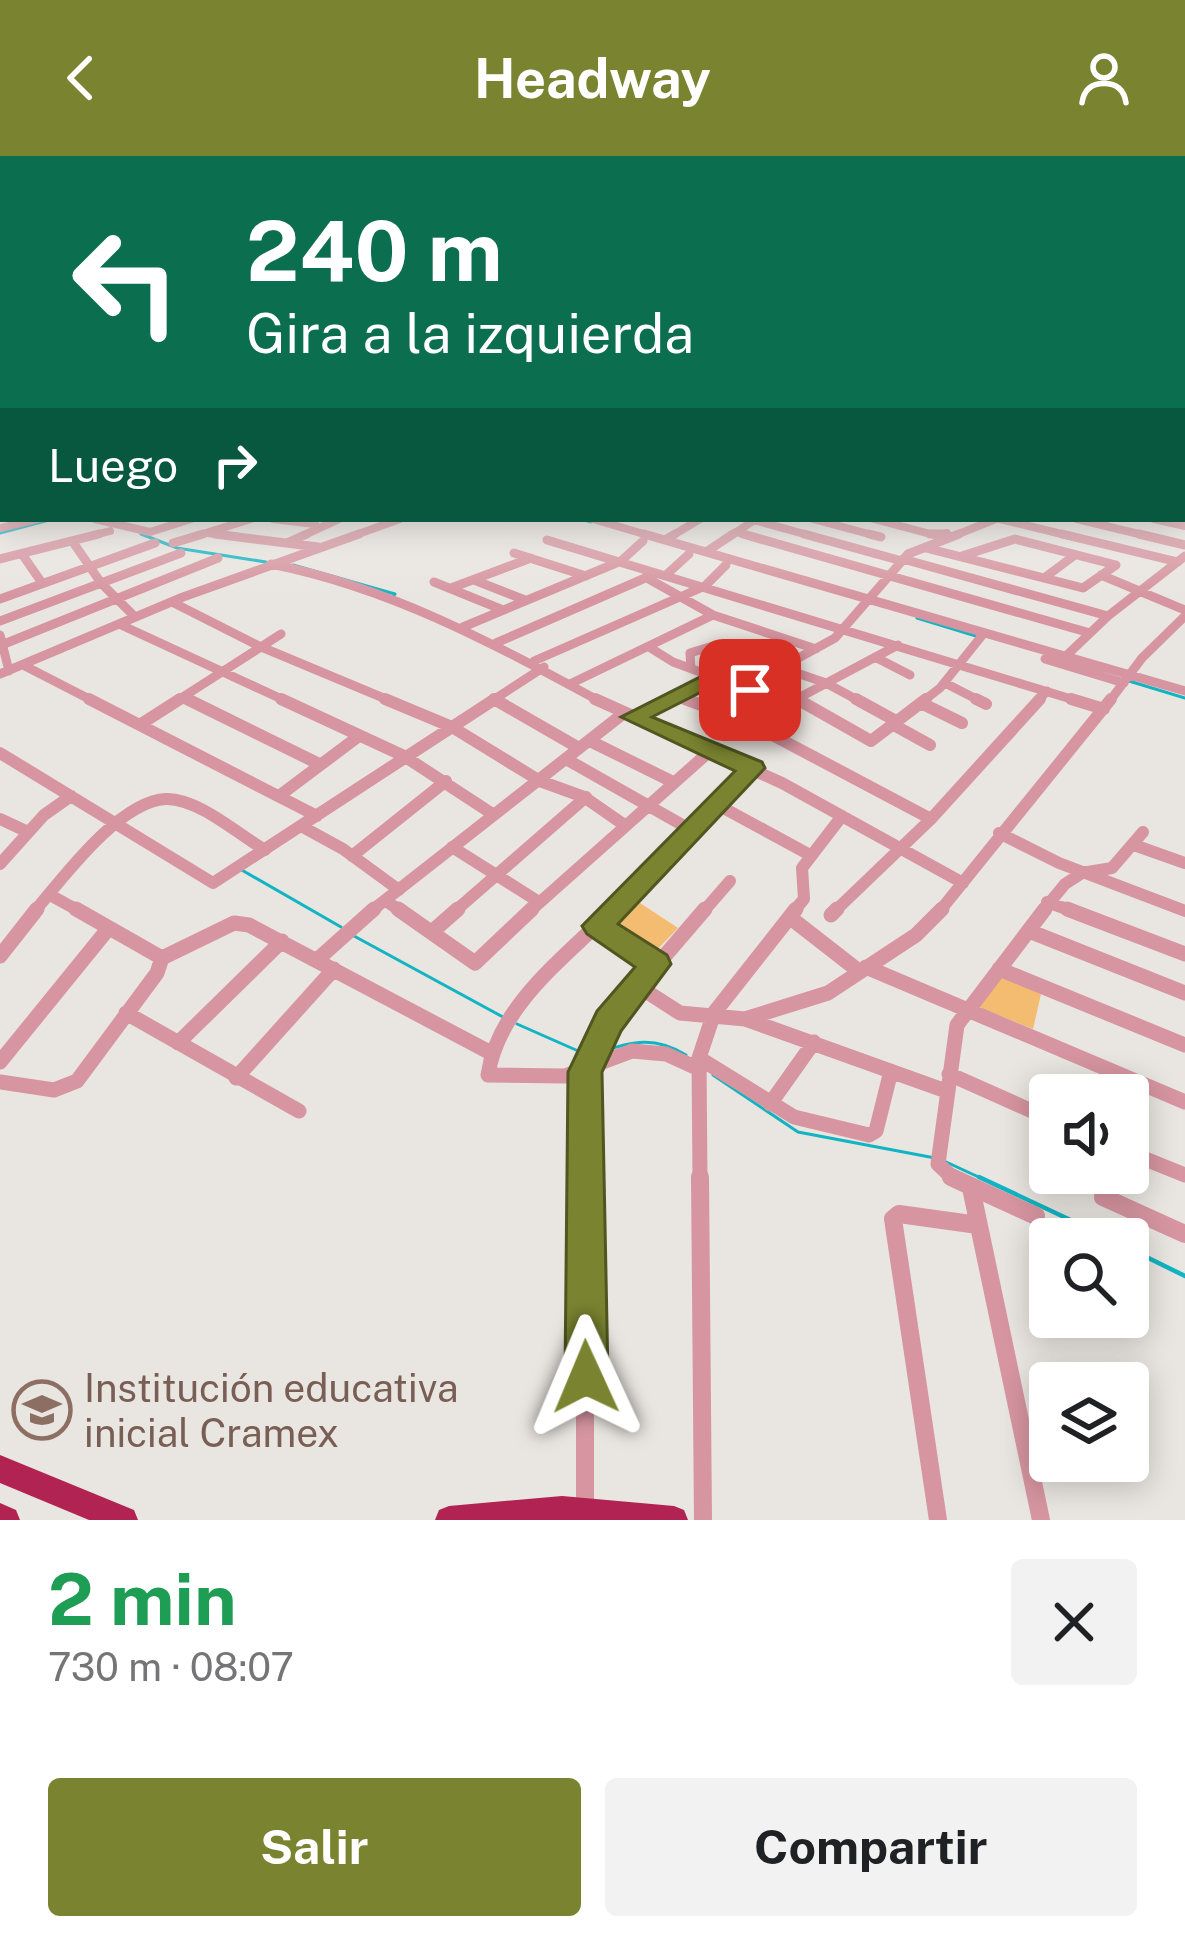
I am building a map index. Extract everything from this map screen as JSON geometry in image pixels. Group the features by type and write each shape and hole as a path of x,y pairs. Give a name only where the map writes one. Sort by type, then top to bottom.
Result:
{"highway":[{"path":"0,1469 124,1520"},
{"path":"449,1520 520,1511 585,1511 674,1520"}],"street":[{"path":"108,522 150,532 182,522"},
{"path":"130,527 146,522"},
{"path":"0,621 241,522"},
{"path":"298,522 322,525"},
{"path":"289,542 330,522"},
{"path":"218,558 2,640 4,672 172,602 391,522"},
{"path":"591,522 643,541 801,580 1127,679 1185,692"},
{"path":"592,522 665,540 791,584 801,580"},
{"path":"665,540 694,522"},
{"path":"496,643 663,573 752,522"},
{"path":"762,522 1108,616"},
{"path":"824,522 881,537"},
{"path":"885,522 938,536 978,522"},
{"path":"904,527 916,522"},
{"path":"782,667 844,628 903,560 923,547 990,522"},
{"path":"1010,522 1182,559"},
{"path":"1091,542 1099,522"},
{"path":"1103,522 1185,545"},
{"path":"869,552 892,524"},
{"path":"0,559 110,530"},
{"path":"208,532 320,547"},
{"path":"736,532 1090,633"},
{"path":"923,547 961,557 1083,588 1117,565 1010,538 961,557"},
{"path":"548,540 1104,709"},
{"path":"463,627 621,562 643,541"},
{"path":"73,542 101,583 135,617"},
{"path":"0,598 155,543"},
{"path":"514,553 586,576"},
{"path":"22,554 42,583"},
{"path":"1043,578 1075,555"},
{"path":"451,588 531,558"},
{"path":"1066,656 1108,616 1182,559"},
{"path":"271,564 318,570 463,627 628,715 753,768 963,883"},
{"path":"0,753 213,883 452,728 539,664 705,586 726,565"},
{"path":"745,1019 828,993 916,935 1185,613 1101,575"},
{"path":"646,578 713,615 816,649"},
{"path":"474,580 526,601"},
{"path":"434,582 502,610"},
{"path":"818,592 868,603"},
{"path":"172,602 259,646 452,728 540,781 586,797 623,824"},
{"path":"572,683 713,615"},
{"path":"119,624 404,756 494,815"},
{"path":"141,724 281,634"},
{"path":"982,636 1066,656 1127,679"},
{"path":"796,700 871,741 945,683 982,636"},
{"path":"691,669 690,653 709,644 782,667 826,683 930,745"},
{"path":"649,647 691,669 787,704 898,645"},
{"path":"875,657 910,675"},
{"path":"23,664 316,816"},
{"path":"318,959 585,745 628,715 714,677"},
{"path":"945,683 986,704"},
{"path":"831,915 931,819 1046,691"},
{"path":"676,696 748,722 931,819"},
{"path":"183,697 319,764"},
{"path":"494,699 673,782"},
{"path":"921,703 962,723"},
{"path":"279,796 359,736"},
{"path":"386,901 475,963 623,824 710,751"},
{"path":"566,759 694,831"},
{"path":"753,768 512,1010 491,1053 488,1076 559,1078 585,1072 623,1052 661,1051 699,1064 821,1127 872,1135 891,1071"},
{"path":"352,856 446,781"},
{"path":"0,864 28,832 71,796"},
{"path":"433,931 586,797"},
{"path":"0,956 86,850 151,802 174,800 265,850"},
{"path":"718,806 810,854"},
{"path":"703,1520 699,1064 714,1012 792,919 804,898 802,868 842,816"},
{"path":"0,819 28,832"},
{"path":"301,826 399,890"},
{"path":"999,833 1082,873 1185,911"},
{"path":"1036,1216 971,1188 943,1173 938,1164 957,1025 1047,902 1082,873 1112,868 1138,838 1185,863"},
{"path":"452,847 539,902"},
{"path":"585,1511 585,1072 596,1042 638,986 730,881"},
{"path":"50,895 162,958"},
{"path":"1047,902 1185,954"},
{"path":"792,919 863,969 1185,1102"},
{"path":"0,1082 65,1089 86,1071 158,973 162,958 234,923 318,959 491,1053"},
{"path":"597,926 656,964"},
{"path":"0,1062 107,929"},
{"path":"1029,931 1185,993"},
{"path":"178,1043 282,941"},
{"path":"236,1078 334,969"},
{"path":"999,969 1185,1046"},
{"path":"638,986 680,1013 714,1012 745,1019 891,1071 947,1083 1029,1112"},
{"path":"126,1013 299,1111"},
{"path":"770,1104 814,1042"},
{"path":"1149,1160 1185,1175"},
{"path":"971,1188 1041,1520"},
{"path":"1102,1194 1185,1234"},
{"path":"938,1520 893,1219 899,1214 978,1226"}],"shaded area":[{"path":"634,899 678,928 652,955 608,925"},
{"path":"1000,976 1041,994 1033,1029 978,1007"}],"waterway":[{"path":"0,533 42,522"},
{"path":"141,534 177,548 266,562"},
{"path":"293,565 395,594 393,597"},
{"path":"917,618 976,636"},
{"path":"1129,681 1185,698"},
{"path":"240,869 341,927"},
{"path":"354,936 503,1017"},
{"path":"517,1024 585,1054"},
{"path":"600,1052 644,1042 686,1055"},
{"path":"713,1075 798,1132 935,1158"},
{"path":"944,1161 985,1180"},
{"path":"979,1177 1066,1218"},
{"path":"1149,1258 1185,1276"}],"place":[{"name":"Institución educativa inicial Cramex","path":"42,1410"}],"route":[{"path":"586,1377 585,1072 609,1021 656,964 597,926 753,768 632,717 714,677 750,690"}]}
